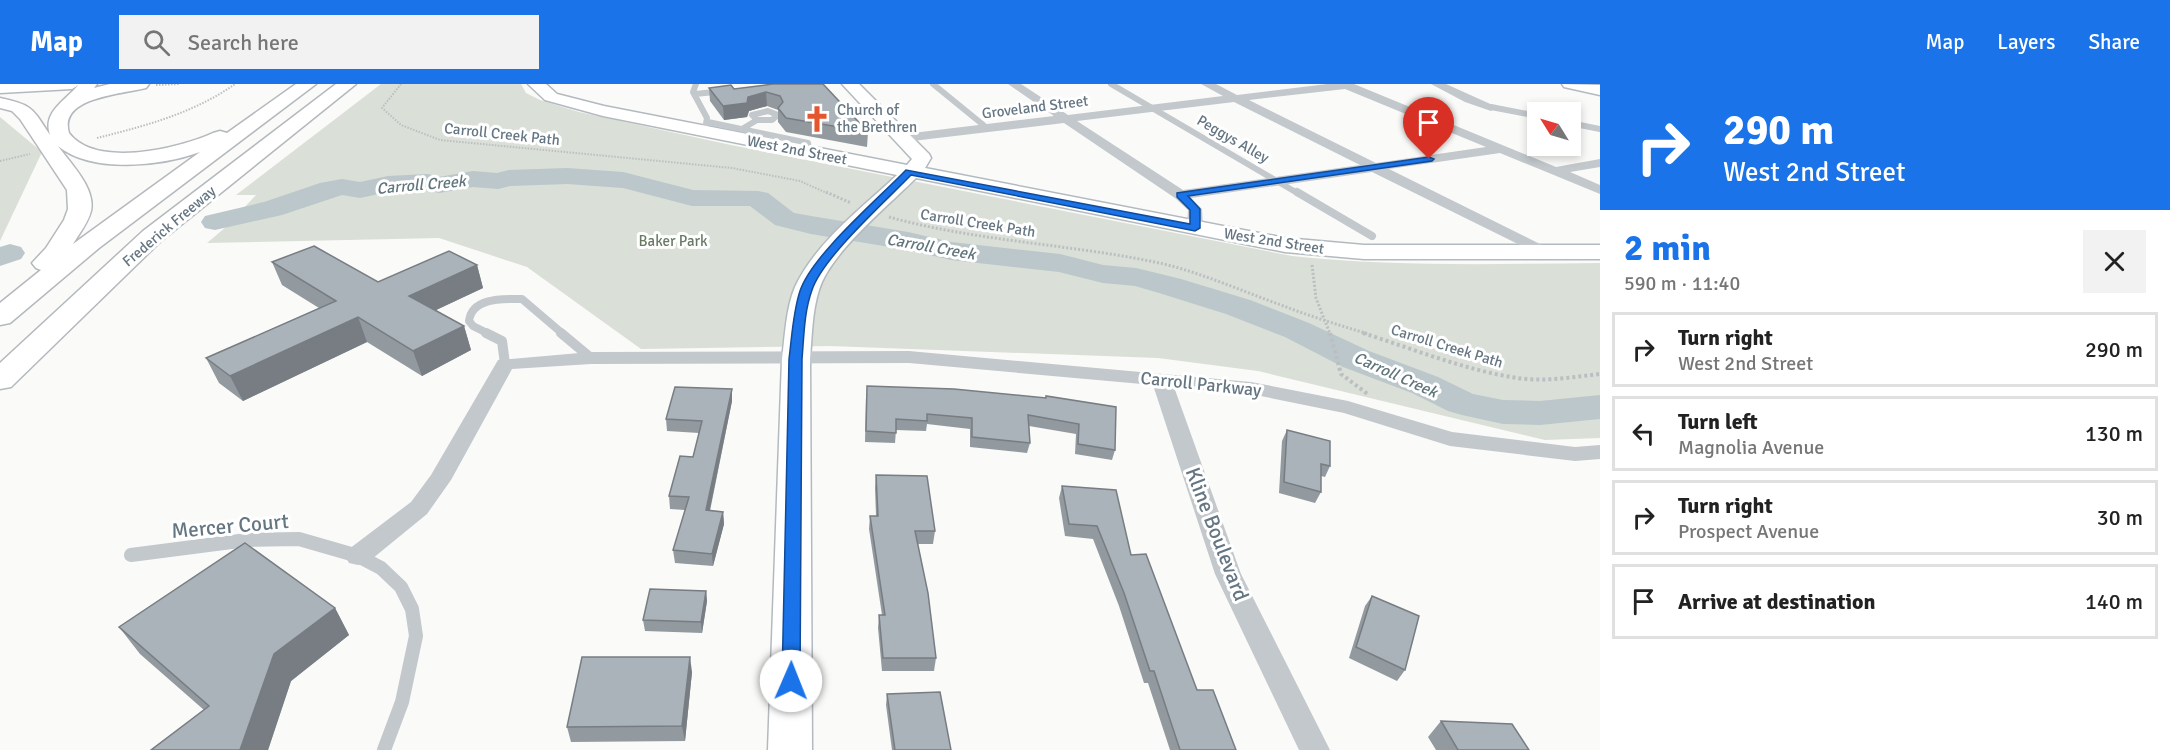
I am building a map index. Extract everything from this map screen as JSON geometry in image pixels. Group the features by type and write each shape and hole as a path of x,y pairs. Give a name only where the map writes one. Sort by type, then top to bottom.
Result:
{"highway":[{"path":"87,84 85,90 67,104 60,113 58,132 68,144 102,158 165,154 215,140 300,89"},
{"path":"35,146 48,110 58,100 87,84"},
{"name":"Frederick Freeway","path":"0,380 152,236 347,84"},
{"path":"67,104 106,90 147,85"},
{"name":"Frederick Freeway","path":"0,317 90,243 300,89"},
{"path":"0,103 18,108 35,146 78,190 80,210 55,253 0,305"}],"street":[{"path":"0,88 72,84"},
{"name":"West 2nd Street","path":"536,84 542,92 564,102 706,127 909,172 1195,228 1308,247 1375,252 1600,252"},
{"path":"790,750 796,359 802,307 807,288 826,256 909,172 920,164 922,158 850,84"},
{"path":"1014,84 1180,195 1195,209 1195,228"},
{"path":"1207,84 1544,252"},
{"path":"1437,84 1491,107"},
{"path":"1570,84 1600,90"},
{"path":"1346,85 1600,190"},
{"name":"Groveland Street","path":"904,138 1346,85"},
{"path":"1180,195 1502,149"},
{"path":"1555,171 1600,163"},
{"name":"Carroll Parkway","path":"505,364 591,358 909,357 1251,388 1348,407 1450,439 1575,454 1600,453"},
{"path":"358,556 419,508 440,480 505,364"},
{"name":"Kline Boulevard","path":"1161,379 1228,574 1315,750"}],"lane":[{"path":"696,84 694,93 706,127 757,132 809,148"},
{"path":"933,84 987,128"},
{"name":"Peggys Alley","path":"1111,84 1372,236"},
{"path":"694,93 727,91"},
{"path":"1491,107 1527,114"},
{"path":"742,129 758,120"},
{"path":"1581,125 1600,129"},
{"path":"505,364 502,342 473,326 469,321 470,314 480,304 505,298 522,299 591,358"},
{"name":"Mercer Court","path":"131,555 247,540 299,540 358,556 381,568 401,587 412,609 416,636 402,702 384,750"}],"path":[{"path":"147,85 180,84"},
{"path":"93,139 136,128 204,103 221,95 235,84"},
{"name":"Carroll Creek Path","path":"401,84 382,108 398,123 410,130 440,140 701,164 772,175 800,181 865,216 898,220 933,229 1125,256 1167,265 1461,365 1518,378 1552,379 1600,374"},
{"path":"24,156 35,146"},
{"path":"0,161 35,146"},
{"path":"1308,247 1316,298 1331,336 1341,374 1381,406 1379,417"}],"green space":[{"name":"Baker Park","path":"381,84 521,84 526,93 540,100 579,112 731,145 1292,256 1407,263 1600,263 1600,438 1545,440 1258,371 1158,358 830,346 641,349 527,267 439,238 207,243 226,227 256,195 236,195"},
{"path":"0,117 42,152 0,241"}],"building":[{"path":"773,84 823,84 868,132 786,118 778,108 783,102 780,96 766,92 748,97 747,103 723,106 709,88 731,85 734,89"},
{"path":"314,246 378,282 449,251 477,265 409,296 464,326 413,351 358,317 230,376 206,358 336,301 272,262"},
{"path":"867,386 954,389 1046,398 1046,396 1116,407 1115,450 1078,444 1079,424 1028,415 1030,443 972,437 972,418 927,414 927,421 896,419 896,433 866,431"},
{"path":"675,387 732,389 706,510 723,512 712,554 673,550 689,497 669,496 680,456 693,457 702,421 666,419"},
{"path":"1287,430 1330,441 1330,466 1321,464 1321,492 1284,482"},
{"path":"876,475 927,476 935,531 915,531 928,593 936,658 883,658 879,615 885,615 870,516 878,516"},
{"path":"1062,486 1116,490 1131,555 1146,554 1197,690 1213,690 1236,750 1180,750 1154,671 1150,671 1124,593 1097,526 1069,524"},
{"path":"245,543 335,608 274,654 240,750 151,750 209,706 119,627"},
{"path":"650,589 706,591 701,622 643,620"},
{"path":"1372,596 1419,616 1405,670 1356,647"},
{"path":"582,657 690,657 682,726 567,727"},
{"path":"940,692 951,750 895,750 887,694"},
{"path":"1441,721 1512,724 1529,750 1458,750"}],"waterway":[{"name":"Carroll Creek","path":"215,222 272,209 329,189 342,187 360,190 388,184 428,182 439,185 473,179 498,181 509,178 567,176 623,180 692,198 745,197 758,199 785,219 811,225 908,241 951,251 1060,263 1103,274 1136,277 1170,286 1238,307 1297,330 1356,359 1425,385 1462,403 1503,412 1540,413 1600,407"},
{"name":"Carroll Creek","path":"0,257 10,253"}],"place":[{"name":"Church of the Brethren","path":"817,119"}],"route":[{"path":"791,681 796,359 802,307 807,288 826,256 909,172 1195,228 1195,209 1180,195 1429,159"}]}
